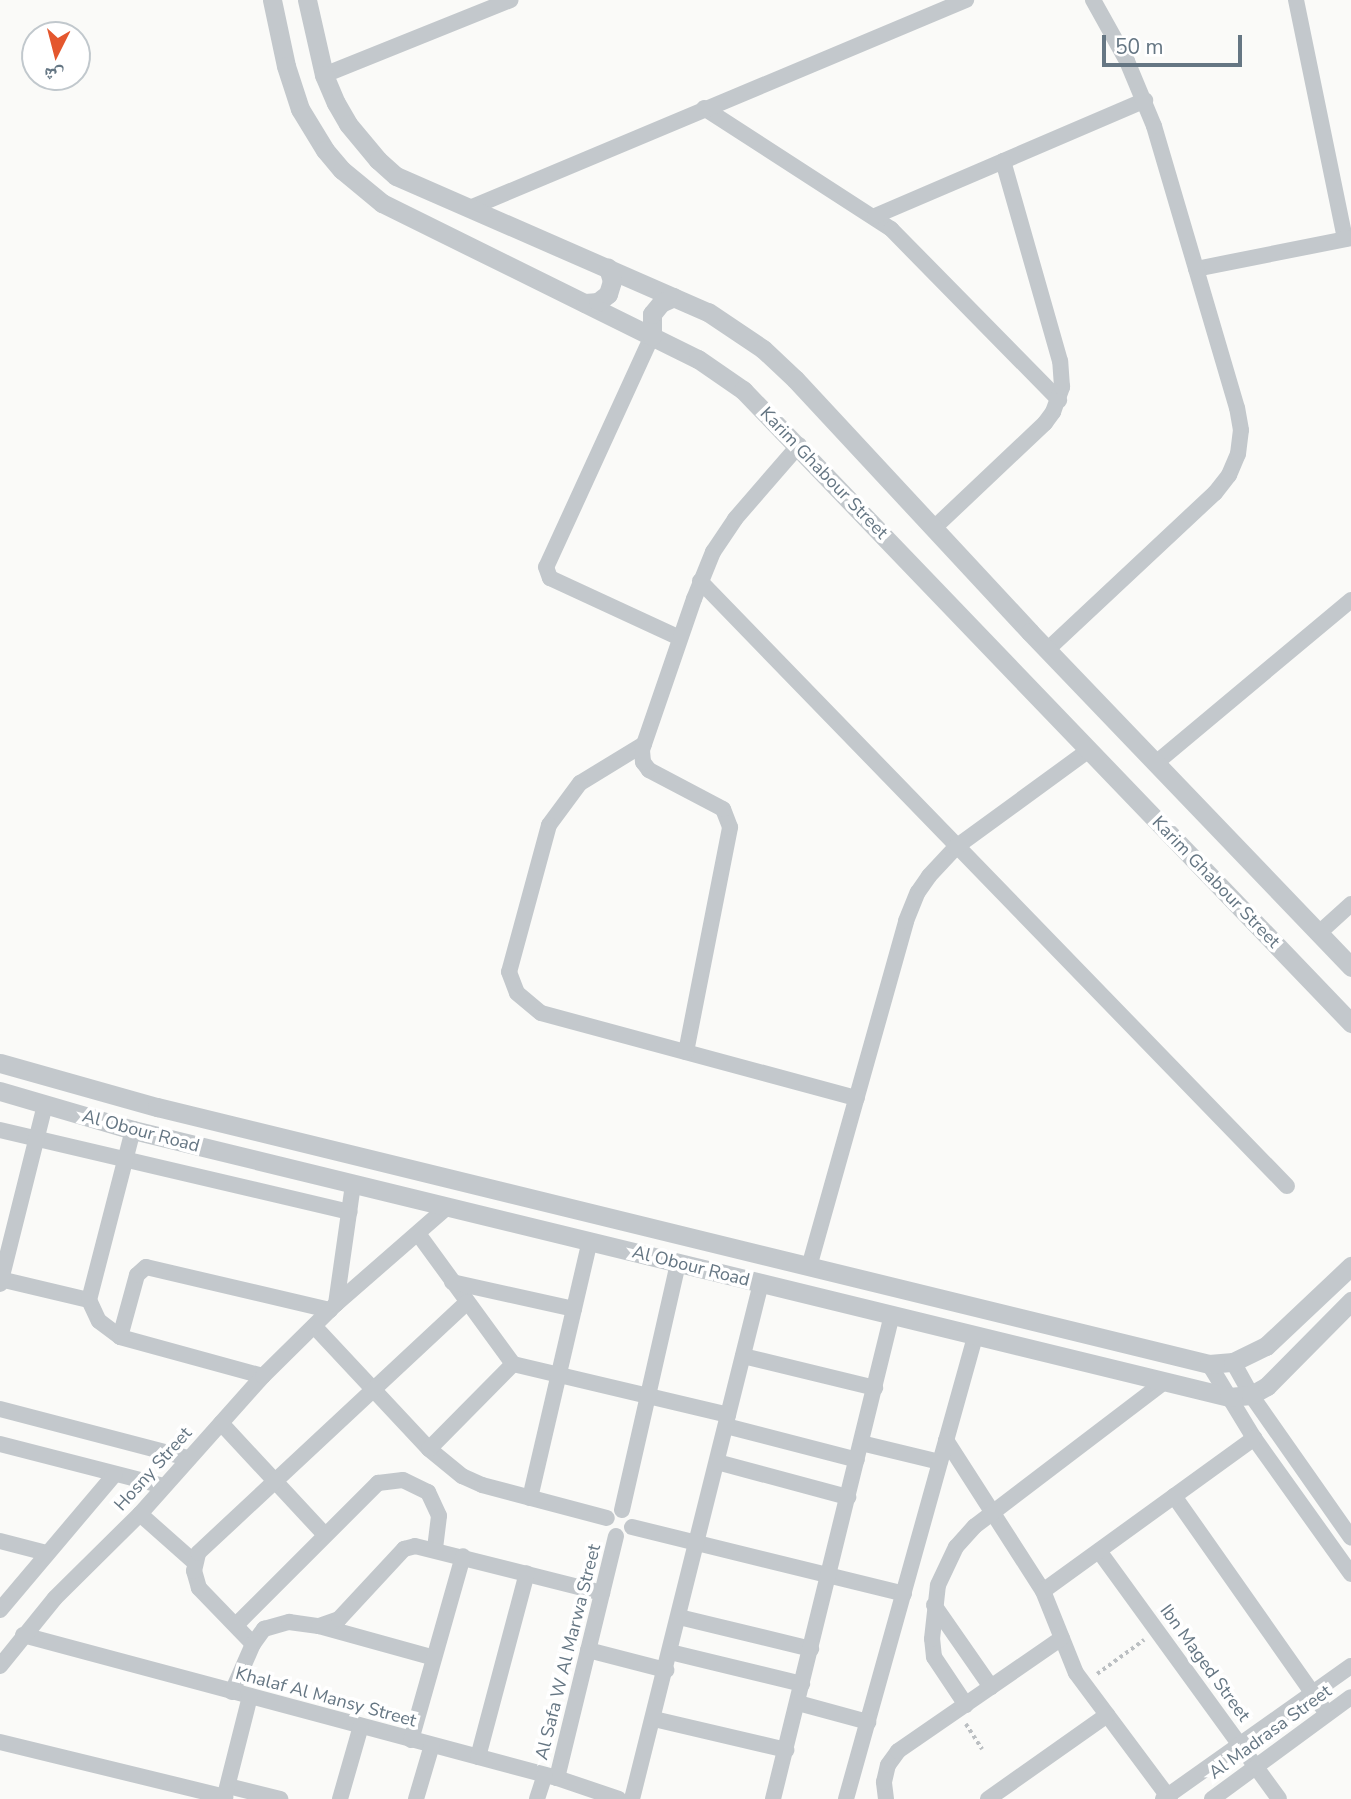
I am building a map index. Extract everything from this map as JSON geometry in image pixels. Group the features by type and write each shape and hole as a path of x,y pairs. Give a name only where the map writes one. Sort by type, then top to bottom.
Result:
{"street":[{"name":"Karim Ghabour Street","path":"272,0 286,66 300,109 325,150 342,170 382,203 652,336 726,376 799,445 1351,1023"},
{"path":"307,0 324,75 348,124 396,176 674,297 727,323 771,356 1047,650 1351,967"},
{"path":"324,75 472,8 511,0"},
{"path":"470,208 966,0"},
{"path":"1047,650 1215,493 1229,475 1238,454 1241,430 1237,408 1144,100 1093,0"},
{"path":"1196,269 1348,238 1297,0"},
{"path":"875,216 1144,100"},
{"path":"705,108 875,216 906,243 1059,400"},
{"path":"934,528 1045,423 1059,400 1062,374 1060,361 1003,161"},
{"path":"585,303 598,302 608,293 612,281 608,268"},
{"path":"674,297 661,303 652,314 652,336 546,567 550,578 680,638"},
{"path":"686,1052 730,827 723,809 649,770 642,756 644,744 700,581 729,527 799,445"},
{"path":"700,581 956,848 1287,1186"},
{"path":"1156,763 1351,600"},
{"path":"644,744 580,783 557,810 542,841 509,972 517,993 541,1013 857,1098"},
{"path":"809,1267 912,906 929,876 956,848 1089,750"},
{"path":"1319,933 1351,904"},
{"name":"Al Obour Road","path":"0,1063 144,1104 1209,1364 1233,1362 1274,1339 1351,1266"},
{"name":"Al Obour Road","path":"0,1091 133,1130 892,1316 1229,1397 1251,1395"},
{"path":"45,1105 0,1281 89,1300"},
{"path":"0,1129 349,1212"},
{"path":"133,1130 89,1300 99,1321 120,1336 263,1376"},
{"path":"120,1336 137,1275 146,1267 333,1307 359,1157"},
{"path":"447,1207 454,1180"},
{"name":"Hosny Street","path":"1,1662 23,1635 140,1514 263,1376 333,1307 419,1235 447,1207"},
{"path":"419,1235 513,1364 558,1377 648,1396 857,1461"},
{"path":"530,1498 590,1241"},
{"path":"314,1326 444,1464 472,1480 530,1498 615,1514 630,1517 632,1527 626,1535 616,1536 607,1529 615,1514 648,1396 678,1263"},
{"path":"452,1282 574,1309"},
{"path":"632,1799 761,1283"},
{"path":"1251,1395 1267,1386 1351,1301"},
{"path":"253,1644 199,1588 194,1562 198,1553 467,1303"},
{"path":"773,1799 892,1316"},
{"path":"846,1799 975,1336"},
{"path":"743,1356 875,1388"},
{"path":"1233,1362 1251,1395 1351,1538"},
{"path":"429,1449 513,1364"},
{"path":"1209,1364 1254,1438 1351,1574"},
{"path":"962,1707 934,1657 933,1605 946,1565 956,1547 975,1526 1164,1382"},
{"path":"0,1409 188,1458"},
{"path":"221,1423 324,1534"},
{"path":"1043,1591 1254,1438"},
{"path":"946,1440 1043,1591 1067,1658 1167,1798"},
{"path":"861,1443 940,1462"},
{"path":"0,1444 163,1486"},
{"path":"717,1462 848,1497"},
{"path":"0,1610 115,1474"},
{"path":"236,1626 324,1534 378,1483 403,1480 428,1492 439,1516 435,1548"},
{"path":"1174,1496 1327,1714"},
{"path":"140,1514 194,1562"},
{"path":"632,1527 904,1594"},
{"name":"Al Safa W Al Marwa Street","path":"537,1799 551,1776 588,1650 616,1536"},
{"path":"0,1541 46,1553"},
{"path":"319,1626 339,1619 404,1549 415,1546 435,1548 602,1593"},
{"name":"Ibn Maged Street","path":"1099,1550 1279,1799"},
{"path":"411,1740 463,1556"},
{"path":"478,1757 527,1573"},
{"path":"933,1605 991,1687"},
{"path":"679,1617 811,1649"},
{"path":"232,1692 253,1644 264,1629 275,1624 319,1626 434,1658"},
{"name":"Khalaf Al Mansy Street","path":"23,1635 551,1776 619,1799"},
{"path":"886,1799 886,1773 898,1751 1062,1638"},
{"path":"588,1650 666,1670"},
{"path":"670,1652 802,1684"},
{"name":"Al Madrasa Street","path":"1167,1798 1351,1666"},
{"path":"226,1794 250,1696"},
{"name":"Al Madrasa Street","path":"1212,1799 1351,1697"},
{"path":"798,1703 868,1722"},
{"path":"988,1799 1107,1715"},
{"path":"654,1719 786,1750"},
{"path":"340,1799 361,1726"},
{"path":"0,1742 226,1794 280,1799"},
{"path":"416,1799 432,1745"}],"path":[{"path":"1084,1684 1157,1630"},
{"path":"962,1707 982,1749"}]}
